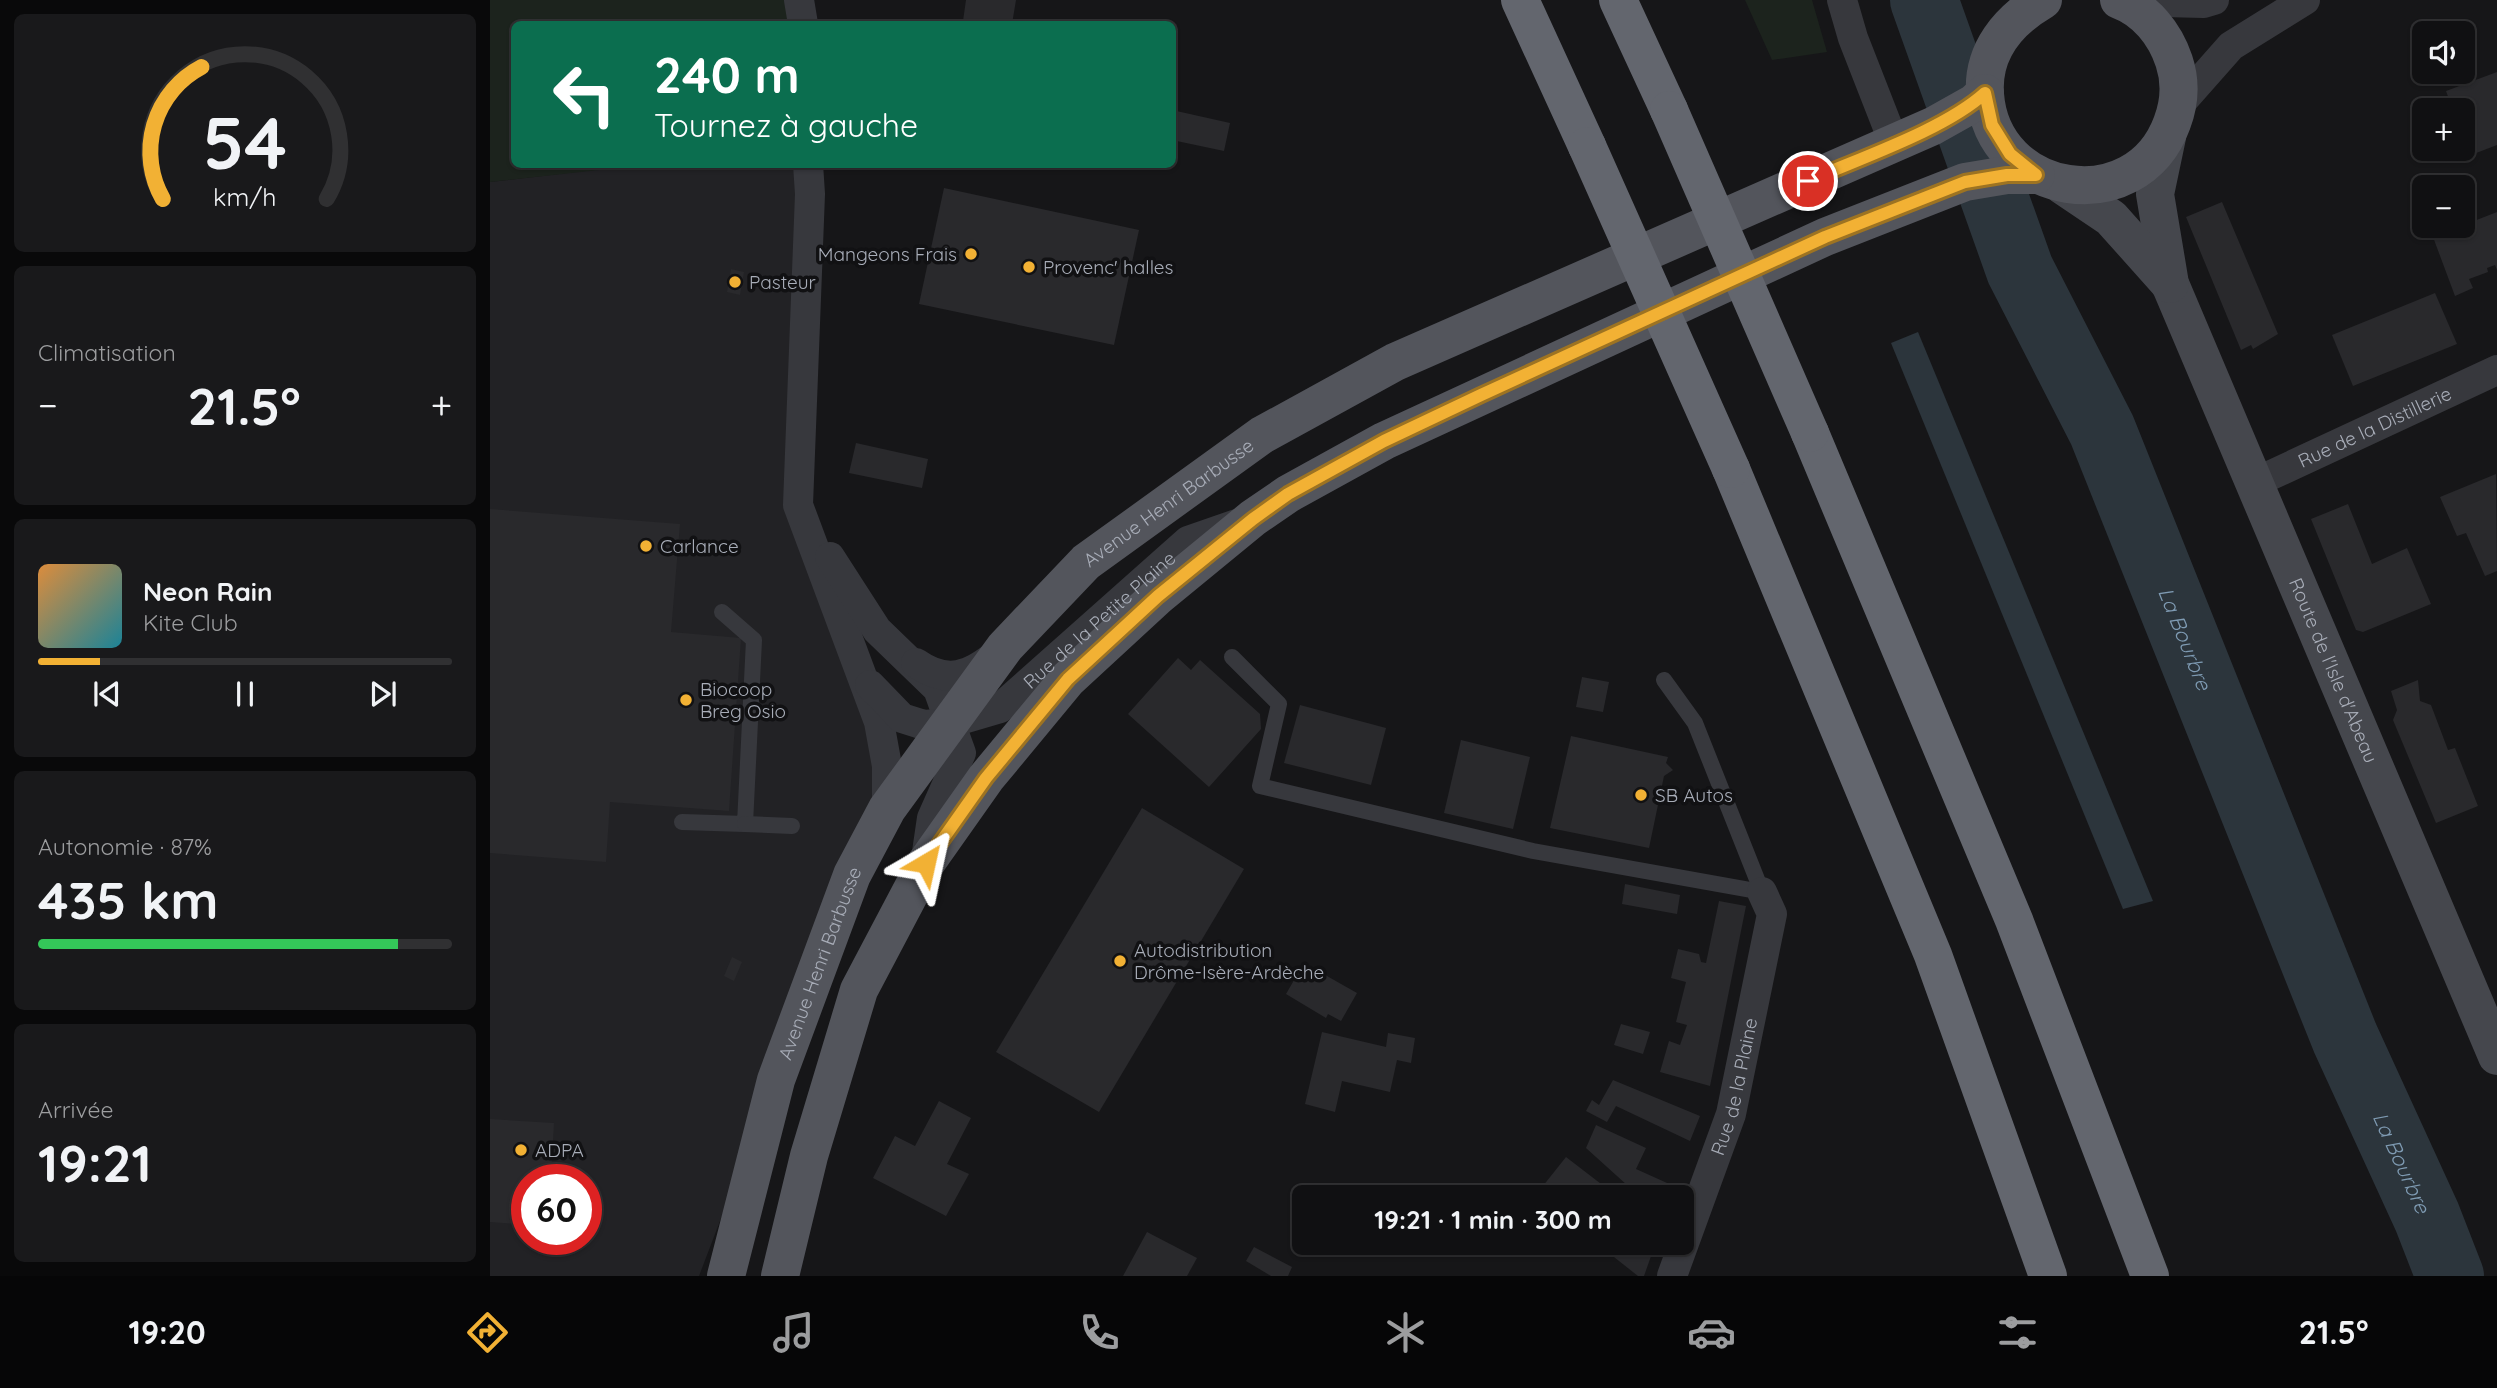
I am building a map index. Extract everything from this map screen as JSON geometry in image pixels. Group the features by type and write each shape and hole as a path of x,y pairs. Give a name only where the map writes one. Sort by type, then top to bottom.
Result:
{"highway":[{"path":"1520,0 1731,469 1933,955 2048,1276"},
{"path":"1618,0 1810,433 2014,920 2150,1276"}],"main road":[{"path":"780,1276 809,1156 859,990 926,863 986,778 1068,679 1158,596 1253,519 1288,494 1384,441 1825,237 1965,182 2035,178 2092,186 2122,178 2147,161 2172,122 2178,74 2168,44 2149,19 2121,1"},
{"path":"2028,4 2001,35 1988,63 1979,98 2010,154 2035,178"},
{"name":"Avenue Henri Barbusse","path":"726,1276 776,1080 852,875 887,809 1005,647 1086,562 1262,435 1395,362 1933,126 1979,98"}],"street":[{"path":"799,0 802,21"},
{"path":"1842,0 1853,38 1894,143"},
{"path":"2121,1 2204,3 2214,0"},
{"path":"2172,122 2231,46 2305,0"},
{"name":"Route de l'Isle d'Abeau","path":"2172,122 2155,194 2170,284 2497,1056"},
{"path":"808,168 810,194 798,505 877,630 938,689 961,753 932,818 926,863"},
{"name":"Route de l'Isle d'Abeau","path":"2035,178 2111,218 2170,284"},
{"name":"Rue de la Distillerie","path":"2254,483 2497,370"},
{"name":"Rue de la Petite Plaine","path":"798,505 879,722 887,766 887,809"},
{"name":"Rue de la Petite Plaine","path":"864,680 902,718 925,725 949,723 1000,708 1188,541 1253,519"},
{"path":"893,647 927,671 951,677 978,670 1005,647"},
{"name":"Rue de la Plaine","path":"1672,1276 1731,1114 1772,914 1762,892"}],"lane":[{"path":"722,612 754,640 745,824"},
{"path":"1232,657 1279,704 1260,786 1534,851 1762,892"},
{"path":"1664,680 1695,723 1762,892"},
{"path":"682,822 792,826"}],"shaded area":[{"path":"490,0 788,0 792,21 511,21 511,168 617,168 490,182"},
{"path":"1745,0 1812,0 1827,52 1772,60"},
{"path":"610,168 808,168 798,505 887,766 852,875 699,1276 490,1276 490,182"},
{"path":"1918,332 2153,901 2123,909 1891,343"}],"building":[{"path":"966,0 1016,0 1012,21 963,21"},
{"path":"2497,72 2497,145 2475,153 2475,98 2449,98 2446,91 2465,84 2475,84 2475,80"},
{"path":"1176,111 1230,123 1224,151 1176,141"},
{"name":"Provenc' halles","path":"944,188 1139,230 1114,345 919,304"},
{"path":"2222,202 2278,334 2253,349 2251,345 2241,350 2186,217"},
{"path":"2497,212 2497,270 2495,265 2487,268 2488,272 2469,279 2473,288 2455,296 2433,238 2475,238 2475,221"},
{"name":"Pasteur","path":"731,269 744,272 740,295 727,292"},
{"path":"2435,293 2457,344 2353,386 2332,335"},
{"path":"856,443 928,459 922,488 849,473"},
{"path":"2496,474 2497,571 2485,576 2466,533 2457,536 2440,497"},
{"path":"2348,504 2372,564 2407,548 2431,604 2363,632 2356,630 2311,519"},
{"path":"490,509 680,524 671,632 741,638 729,811 610,802 606,862 490,853"},
{"path":"1178,658 1191,670 1200,660 1260,714 1261,729 1209,787 1128,714"},
{"path":"1582,677 1609,682 1603,712 1576,707"},
{"path":"2418,680 2420,701 2431,705 2448,750 2455,748 2478,806 2436,823 2393,720 2397,710 2391,691"},
{"path":"1300,705 1386,728 1371,785 1284,763"},
{"path":"1571,736 1668,757 1666,763 1673,770 1664,776 1649,848 1550,828"},
{"path":"1461,740 1530,757 1513,829 1444,813"},
{"name":"Autodistribution Drôme-Isère-Ardèche","path":"1142,808 1244,869 1099,1112 996,1052"},
{"path":"1625,884 1680,895 1677,914 1622,904"},
{"path":"1719,901 1746,906 1710,1086 1660,1072 1669,1041 1680,1045 1687,1025 1676,1022 1686,982 1671,978 1678,949 1699,954 1701,962 1706,963"},
{"path":"732,957 742,962 734,981 724,976"},
{"path":"1304,963 1357,993 1341,1021 1328,1014 1326,1018 1286,994"},
{"path":"1621,1024 1650,1032 1643,1054 1614,1045"},
{"path":"1322,1032 1386,1047 1388,1033 1415,1038 1411,1063 1397,1060 1390,1092 1342,1081 1335,1112 1305,1104"},
{"path":"1613,1080 1700,1116 1690,1141 1616,1106 1607,1122 1586,1111 1592,1100 1599,1105"},
{"path":"939,1101 971,1118 947,1164 969,1174 946,1216 873,1178 895,1136 915,1146"},
{"name":"ADPA","path":"490,1119 554,1123 552,1164 511,1164 511,1224 490,1222"},
{"path":"1596,1125 1646,1148 1636,1169 1672,1185 1627,1185 1586,1148"},
{"path":"1566,1157 1602,1185 1544,1185"},
{"path":"1147,1232 1197,1258 1187,1276 1123,1276"},
{"path":"1254,1247 1292,1267 1288,1276 1271,1276 1246,1261"},
{"path":"1611,1255 1651,1255 1644,1276 1638,1276"}],"waterway":[{"name":"La Bourbre","path":"1924,0 2020,270 2102,430 2345,1038 2427,1217 2450,1276"}],"place":[{"name":"Mangeons Frais","path":"971,254"},
{"name":"Provenc' halles","path":"1029,267"},
{"name":"Pasteur","path":"735,282"},
{"name":"Carlance","path":"646,546"},
{"name":"Biocoop Breg Osio","path":"686,700"},
{"name":"SB Autos","path":"1641,795"},
{"name":"Autodistribution Drôme-Isère-Ardèche","path":"1120,961"},
{"name":"ADPA","path":"521,1150"}],"route":[{"path":"926,863 986,778 1068,679 1158,596 1288,494 1384,441 1825,237 1965,182 2007,175 2036,175 2010,154 1992,125 1985,93 1974,103 1933,126 1808,181"}]}
